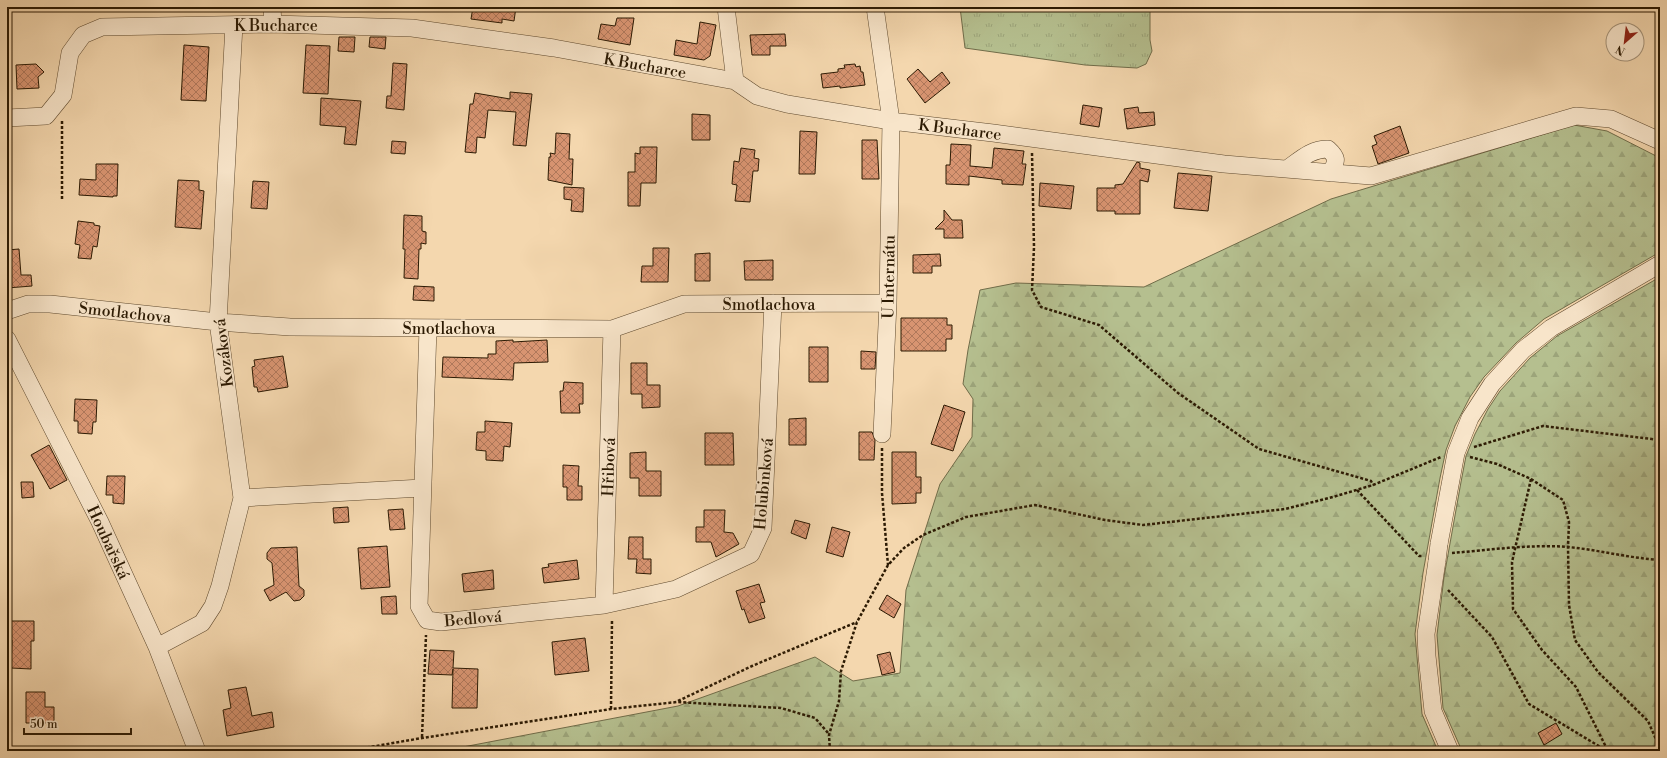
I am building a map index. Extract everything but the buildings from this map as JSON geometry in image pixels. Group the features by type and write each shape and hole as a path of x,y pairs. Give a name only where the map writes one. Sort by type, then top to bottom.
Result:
{"street":[{"path":"272,7 272,24"},
{"path":"726,7 735,81"},
{"name":"U Internátu","path":"875,7 891,121 888,303 882,434"},
{"name":"K Bucharce","path":"46,116 63,95 70,53 83,35 102,27 272,24 412,28 554,48 735,81 757,96 786,104 891,121 1224,164 1372,176 1576,116 1611,119 1660,141"},
{"name":"Kozáková","path":"157,647 202,623 213,606 220,586 242,498 218,322 234,25"},
{"path":"7,118 46,116"},
{"path":"1287,169 1317,149 1328,149 1335,155 1336,161 1331,173"},
{"path":"1450,751 1433,711 1428,672 1426,634 1437,558 1456,453 1468,424 1479,403 1492,384 1523,350 1551,328 1660,264"},
{"name":"Holubinková","path":"604,605 676,589 751,554 763,528 773,303"},
{"name":"Smotlachova","path":"7,311 28,304 50,304 218,322 290,327 612,329 684,304 888,303"},
{"name":"Bedlová","path":"428,328 419,606 427,620 441,622 604,605"},
{"name":"Hřibová","path":"604,605 612,329"},
{"name":"Houbařská","path":"7,339 100,522 157,647 197,751"},
{"path":"242,498 422,488"}],"path":[{"path":"46,116 63,121 62,200"},
{"path":"1032,138 1034,247 1032,290 1042,307 1099,325 1178,393 1259,449 1371,481 1373,485"},
{"path":"830,751 829,735 840,701 842,670 857,622 888,565 904,548 923,536 966,517 1035,505 1106,520 1143,525 1285,509 1373,485 1429,461 1543,426 1660,440"},
{"path":"882,434 882,493 888,565"},
{"path":"1456,453 1498,464 1531,479 1563,500 1569,522 1569,604 1575,640 1598,672 1648,721 1658,744 1657,751"},
{"path":"1531,479 1512,562 1513,609 1542,650 1576,687 1607,751"},
{"path":"1357,490 1419,556 1437,558 1516,548 1568,547 1636,558 1660,560"},
{"path":"1437,558 1492,637 1529,704 1607,751"},
{"path":"604,605 612,615 611,709"},
{"path":"422,738 427,620"},
{"path":"677,702 752,666 857,622"},
{"path":"347,751 611,709 677,702 781,708 815,718 829,735"}],"green space":[{"path":"960,7 1150,7 1150,40 1152,51 1146,64 1137,68 1085,65 965,48"},
{"path":"1574,125 1607,131 1660,158 1660,252 1544,319 1516,343 1484,377 1470,397 1455,426 1446,450 1440,478 1423,573 1415,634 1422,714 1438,751 442,751 678,706 815,657 853,681 900,673 906,590 940,484 972,437 973,399 963,384 980,290 1016,283 1144,287 1331,199"},
{"path":"1660,277 1660,751 1462,751 1443,708 1437,635 1444,577 1461,482 1466,456 1475,434 1488,409 1500,391 1530,358 1557,336"}]}
